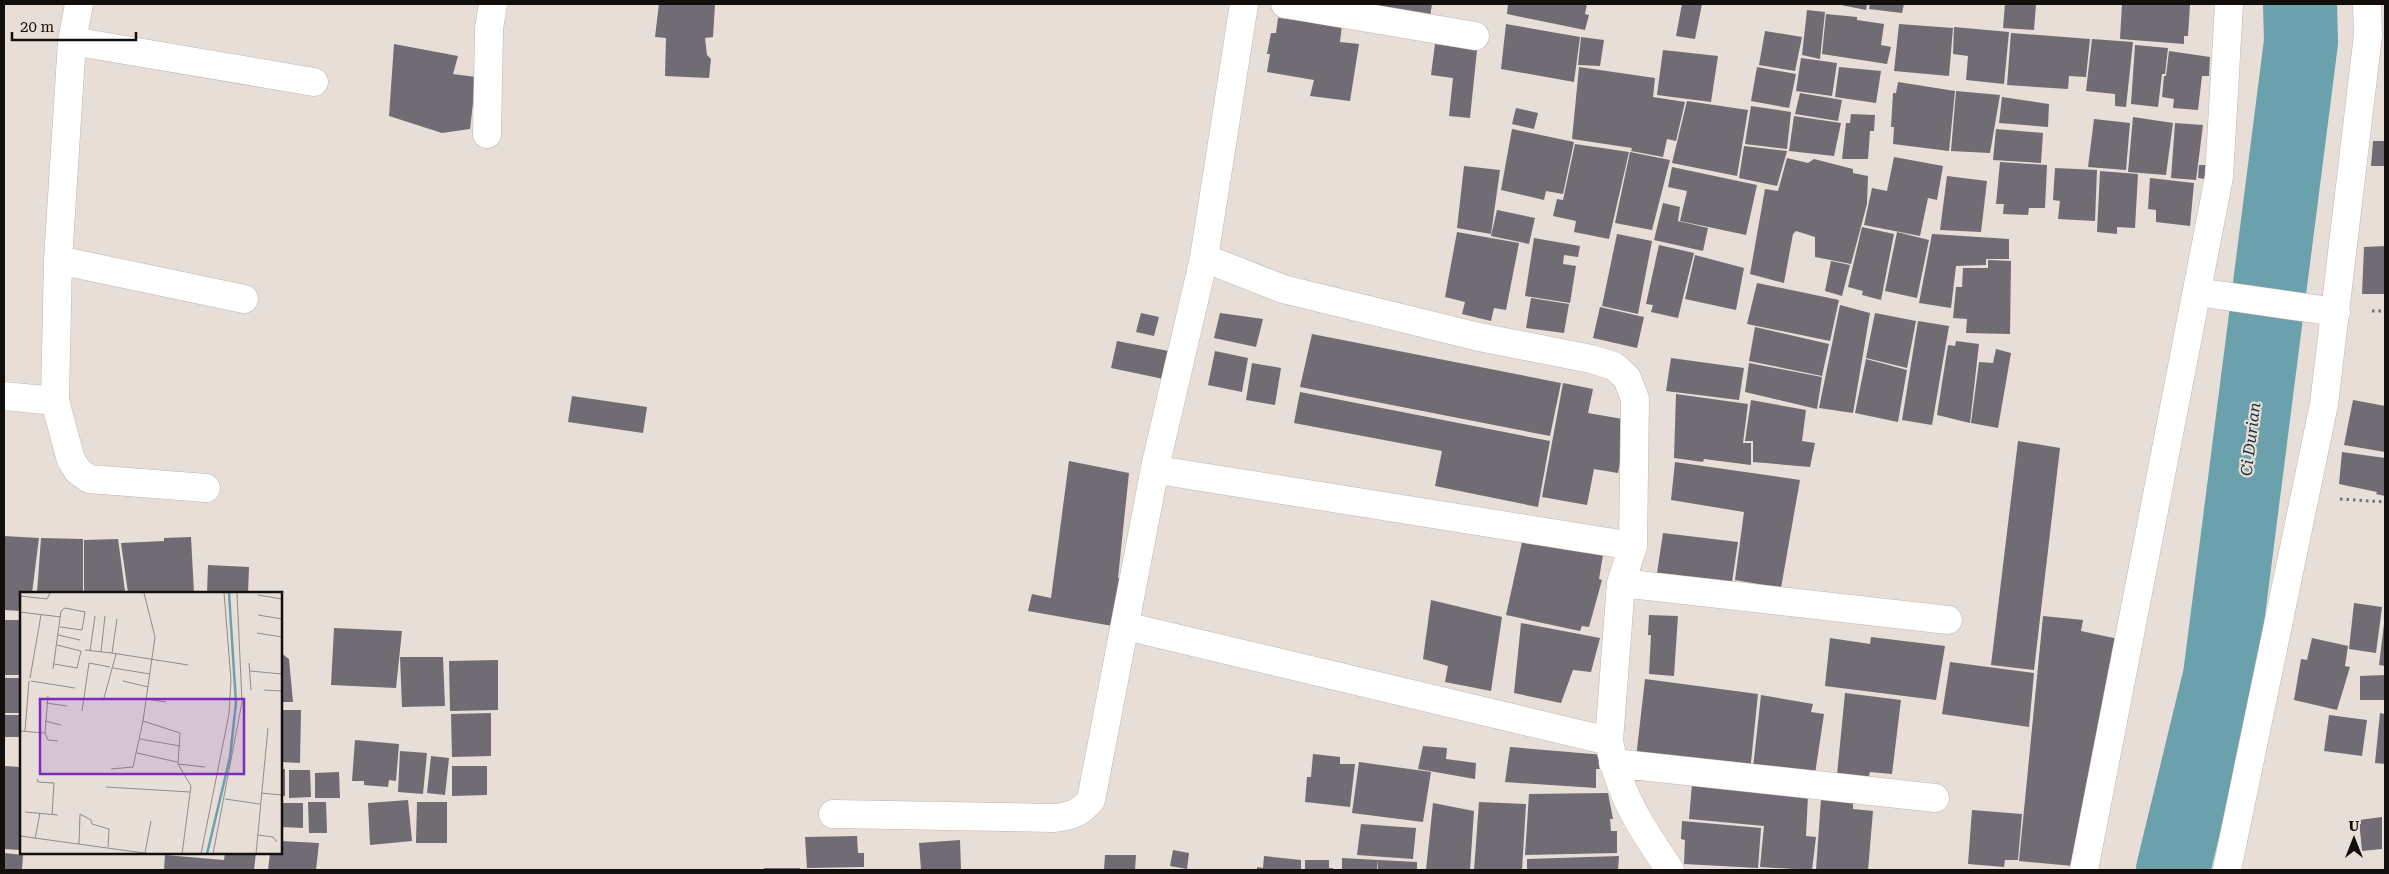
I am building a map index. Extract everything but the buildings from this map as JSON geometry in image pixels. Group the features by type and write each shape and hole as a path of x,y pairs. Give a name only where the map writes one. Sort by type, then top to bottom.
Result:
{"street":[{"path":"79,4 72,41 58,260 55,401 71,460 78,471 88,479 206,488"},
{"path":"487,134 489,29 493,4"},
{"path":"833,814 1054,818 1072,816 1082,811 1091,800 1156,463 1204,258 1244,4"},
{"path":"1284,4 1475,36"},
{"path":"2084,870 2219,177 2230,4"},
{"path":"2228,870 2324,404 2368,35 2367,4"},
{"path":"72,41 314,82"},
{"path":"1204,258 1283,289 1479,337 1591,359 1614,366 1627,378 1635,399 1633,546 1621,583 1611,752 1632,812 1670,870"},
{"path":"58,260 244,299"},
{"path":"2197,292 2336,312"},
{"path":"4,396 55,401"},
{"path":"1164,471 1633,546"},
{"path":"1621,583 1948,620"},
{"path":"1138,629 1611,752 1935,798"}],"path":[{"path":"2305,496 2385,502"}],"waterway":[{"name":"Ci Durian","path":"2173,870 2220,676 2301,42 2300,4"}]}
